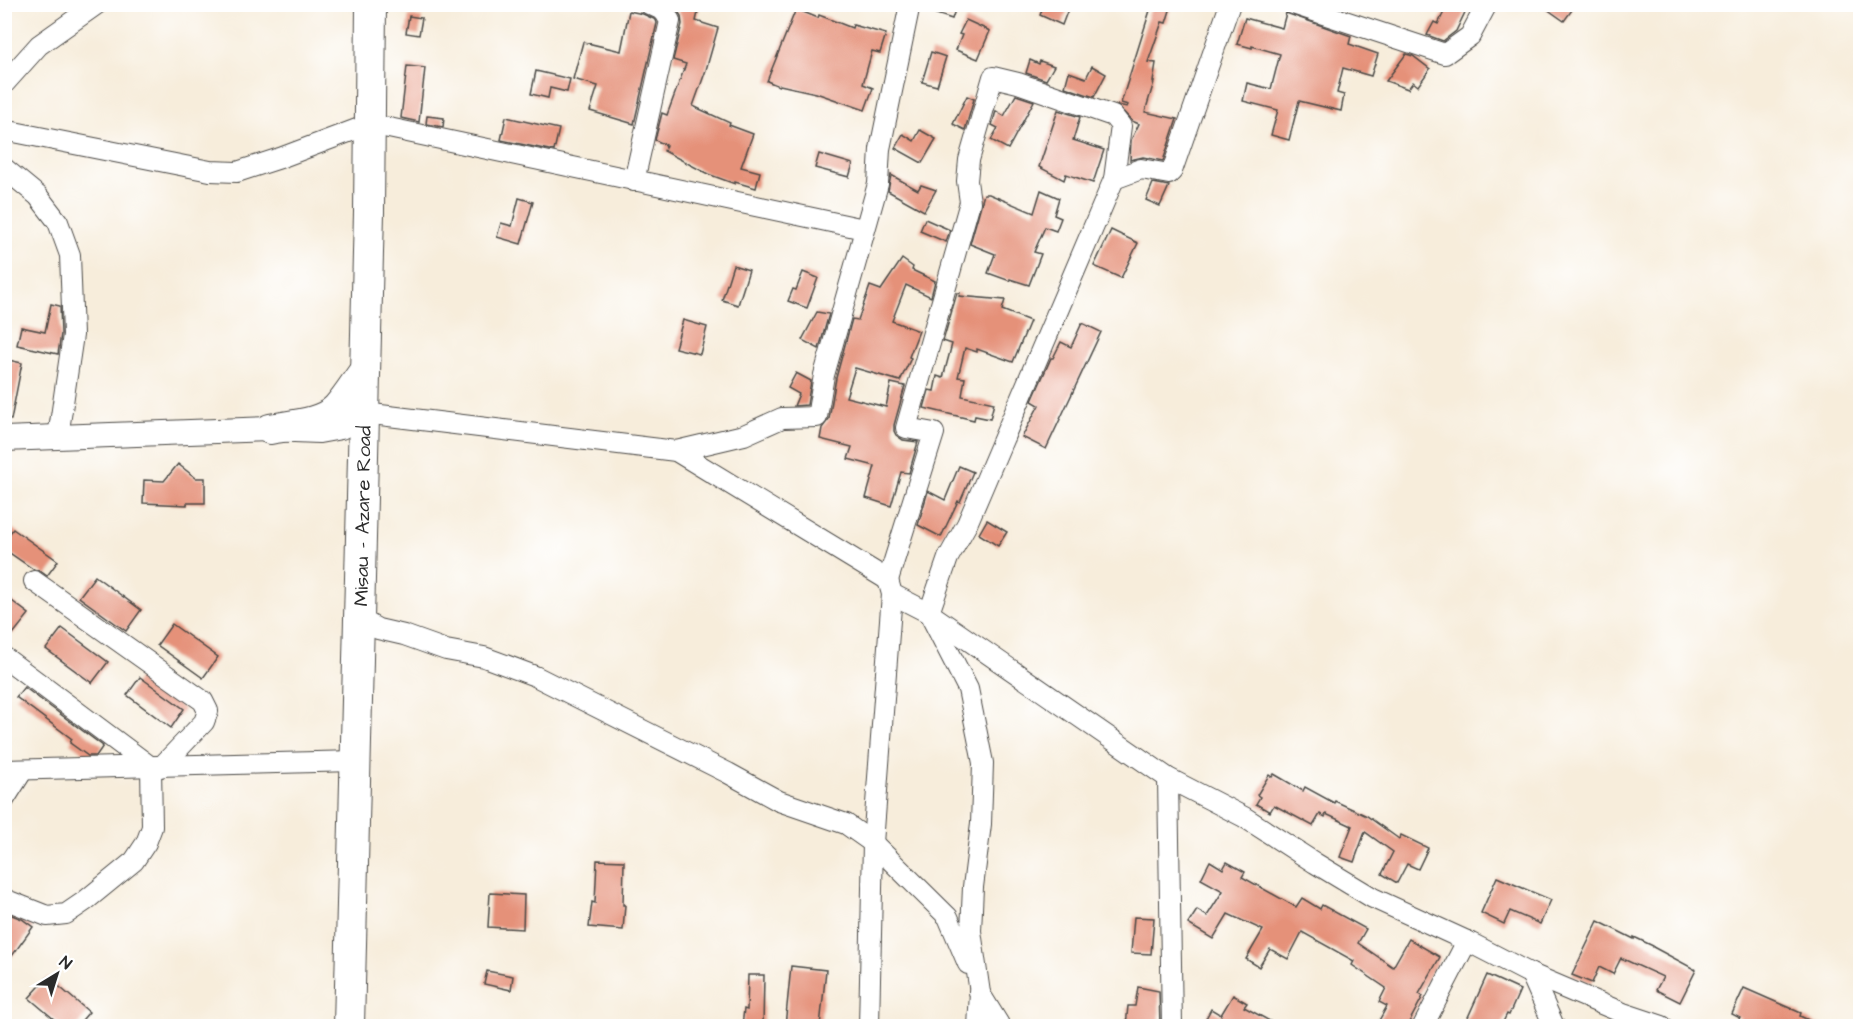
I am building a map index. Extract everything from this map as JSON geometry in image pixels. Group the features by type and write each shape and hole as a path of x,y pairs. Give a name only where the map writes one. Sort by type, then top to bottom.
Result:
{"main road":[{"name":"Misau - Azare Road","path":"349,1026 360,619 371,4"},
{"path":"270,429 328,415 337,408 365,370"}],"street":[{"path":"4,84 39,45 97,4"},
{"path":"634,181 670,21 664,11 650,4"},
{"path":"4,439 270,429 319,431 341,427 364,413 676,451 744,435 782,418 817,417 824,375 878,184 880,149 910,4"},
{"path":"1114,179 1140,169 1169,174 1172,171 1230,4"},
{"path":"1293,4 1445,54 1470,36 1487,4"},
{"path":"869,1026 873,843 890,587 934,433 906,428 970,202 967,181 969,159 993,77 1018,83 1113,116 1120,126 1114,179 974,507 948,558 929,613 968,689 983,763 981,824 973,887 971,931 980,993 978,1026"},
{"path":"4,130 210,171 237,172 370,124 864,229"},
{"path":"4,168 38,196 52,213 58,222 70,255 73,335 58,437"},
{"path":"676,451 890,587 1168,778 1244,817 1373,898 1467,941 1531,974 1662,1026"},
{"path":"4,899 47,916 66,914 134,861 147,843 152,827 156,767 204,722 208,711 203,701 34,581"},
{"path":"360,619 378,629 405,635 446,650 484,657 535,676 779,801 846,824 873,843 948,917 980,993 1000,1026"},
{"path":"4,657 156,767"},
{"path":"4,800 14,770 355,761"},
{"path":"1168,778 1172,1026"},
{"path":"1423,1026 1467,941"},
{"path":"1531,974 1554,1026"}],"building":[{"path":"678,4 700,4 696,21 718,28 693,106 730,123 729,125 753,134 741,167 760,172 756,188 735,182 735,184 708,174 664,151 666,145 655,140 662,113 667,115 686,64 673,60 682,24 677,10"},
{"path":"922,4 957,4 952,19 921,9"},
{"path":"1044,4 1070,4 1062,25 1040,15"},
{"path":"1152,4 1172,4 1166,23 1162,22 1148,62 1156,63 1154,82 1145,112 1177,119 1163,161 1143,157 1130,160 1131,140 1139,124 1132,121 1117,105 1127,107 1128,105 1121,103"},
{"path":"1448,4 1469,4 1456,31 1443,41 1427,35 1434,22 1438,24"},
{"path":"1540,4 1564,4 1572,10 1564,21"},
{"path":"796,9 852,28 853,25 886,34 880,53 872,51 863,84 873,88 865,110 816,93 779,86 767,81"},
{"path":"629,11 643,14 656,20 657,23 634,124 590,111 598,86 573,79 583,42 621,51"},
{"path":"1286,13 1351,36 1349,44 1378,54 1371,76 1343,68 1337,93 1344,95 1341,111 1299,101 1289,140 1271,135 1278,110 1243,101 1247,83 1271,89 1280,54 1237,44 1245,18 1282,28"},
{"path":"409,16 422,18 419,35 406,33"},
{"path":"966,20 990,31 978,59 956,50 962,35 959,34"},
{"path":"931,52 946,57 937,86 922,82"},
{"path":"1406,54 1413,56 1430,69 1418,86 1413,82 1408,89 1386,81"},
{"path":"1030,60 1054,66 1046,80 1026,73"},
{"path":"407,66 425,68 419,122 401,118"},
{"path":"1092,66 1106,74 1094,97 1065,87 1069,72 1086,78"},
{"path":"536,71 570,79 567,92 550,88 548,98 531,94"},
{"path":"1016,95 1034,101 1008,149 991,140 998,128 992,125 996,111 1004,116"},
{"path":"967,96 974,99 965,130 953,124"},
{"path":"1058,110 1080,117 1073,140 1104,150 1093,183 1066,174 1064,180 1039,167"},
{"path":"427,116 444,118 443,127 426,124"},
{"path":"506,117 559,129 554,151 501,140"},
{"path":"920,130 936,139 922,163 895,148 903,134 914,141"},
{"path":"819,154 853,164 849,177 815,168"},
{"path":"891,175 918,190 921,185 936,190 924,211 888,191"},
{"path":"1153,183 1169,186 1160,206 1146,200"},
{"path":"1041,190 1059,198 1054,215 1061,218 1056,231 1045,227 1034,252 1041,254 1029,285 988,273 995,254 970,244 984,194 1034,213"},
{"path":"519,198 533,202 521,244 497,237 501,223 512,226"},
{"path":"925,219 950,230 946,242 920,231"},
{"path":"1111,230 1138,243 1121,278 1094,266"},
{"path":"902,259 913,267 912,270 935,281 931,297 906,285 892,321 919,331 909,357 911,358 900,381 855,368 846,397 886,407 891,383 905,386 894,431 903,440 918,442 909,473 901,472 891,506 866,498 875,466 848,459 852,447 820,439 822,428 829,419 836,378 852,319 858,320 870,286 881,290"},
{"path":"733,265 749,270 738,305 722,300"},
{"path":"803,272 818,278 807,308 788,301 793,289 796,290"},
{"path":"957,293 960,293 959,296 1005,300 1002,310 1030,321 1013,362 977,349 977,352 965,348 958,377 965,378 962,396 994,403 990,419 975,416 974,420 924,408 929,390 934,391 937,376 943,378 952,344 943,341"},
{"path":"51,304 60,306 61,334 58,354 17,345 21,327 45,332"},
{"path":"817,312 829,314 819,349 802,340"},
{"path":"683,320 707,327 700,354 675,348"},
{"path":"1082,323 1101,332 1046,449 1022,437 1039,405 1032,401 1051,358 1061,342 1071,347"},
{"path":"4,359 22,363 11,420 4,419"},
{"path":"796,373 811,381 807,405 794,406 799,394 788,388"},
{"path":"178,464 196,478 205,478 205,503 187,503 187,505 143,503 144,480 164,481"},
{"path":"959,466 973,472 941,537 918,525 928,491 945,500"},
{"path":"987,520 1007,532 998,546 979,534"},
{"path":"13,529 58,561 47,576 4,549 4,541"},
{"path":"95,576 141,610 126,631 79,597"},
{"path":"4,595 29,614 13,634 4,627"},
{"path":"172,624 218,657 203,678 157,645"},
{"path":"62,628 108,662 92,683 46,649"},
{"path":"140,677 184,709 171,728 127,695"},
{"path":"24,687 103,746 96,756 88,756 70,743 72,739 16,697"},
{"path":"1274,774 1303,791 1305,787 1334,803 1335,801 1367,816 1399,839 1401,835 1428,848 1418,869 1407,864 1397,883 1382,874 1393,852 1365,832 1354,862 1340,857 1352,826 1326,814 1325,817 1320,814 1313,826 1274,805 1270,812 1256,804 1260,797 1257,795 1269,775 1272,777"},
{"path":"597,860 624,861 623,930 589,927 592,902 595,903"},
{"path":"1210,861 1223,869 1227,862 1245,872 1242,877 1296,907 1302,898 1320,909 1322,905 1366,929 1358,943 1393,967 1409,939 1440,957 1419,994 1423,996 1407,1026 1376,1026 1387,1006 1379,1002 1386,988 1352,965 1354,961 1302,932 1288,959 1270,949 1259,967 1246,959 1263,930 1228,914 1213,939 1188,924 1197,910 1207,916 1223,891 1201,879"},
{"path":"1497,877 1551,900 1540,924 1510,911 1504,924 1481,913"},
{"path":"490,893 524,895 523,929 488,927"},
{"path":"4,912 22,919 33,927 4,967"},
{"path":"1134,917 1154,918 1151,954 1131,953"},
{"path":"1598,921 1653,946 1696,970 1680,1002 1656,990 1663,977 1621,958 1613,974 1599,967 1592,983 1572,975"},
{"path":"791,966 826,970 820,1026 785,1026"},
{"path":"487,971 513,976 511,990 484,984"},
{"path":"748,975 764,975 763,1026 742,1026 744,1009 747,1010"},
{"path":"1487,975 1520,990 1509,1015 1507,1014 1501,1026 1464,1026"},
{"path":"48,977 89,1012 77,1026 62,1026 29,998"},
{"path":"1138,987 1159,991 1160,1026 1126,1026 1128,1006 1135,1006"},
{"path":"1744,988 1801,1013 1800,1016 1821,1026 1750,1026 1738,1021 1740,1018 1732,1014"},
{"path":"1233,995 1247,1003 1244,1007 1279,1026 1202,1026 1211,1009 1221,1015"}]}
